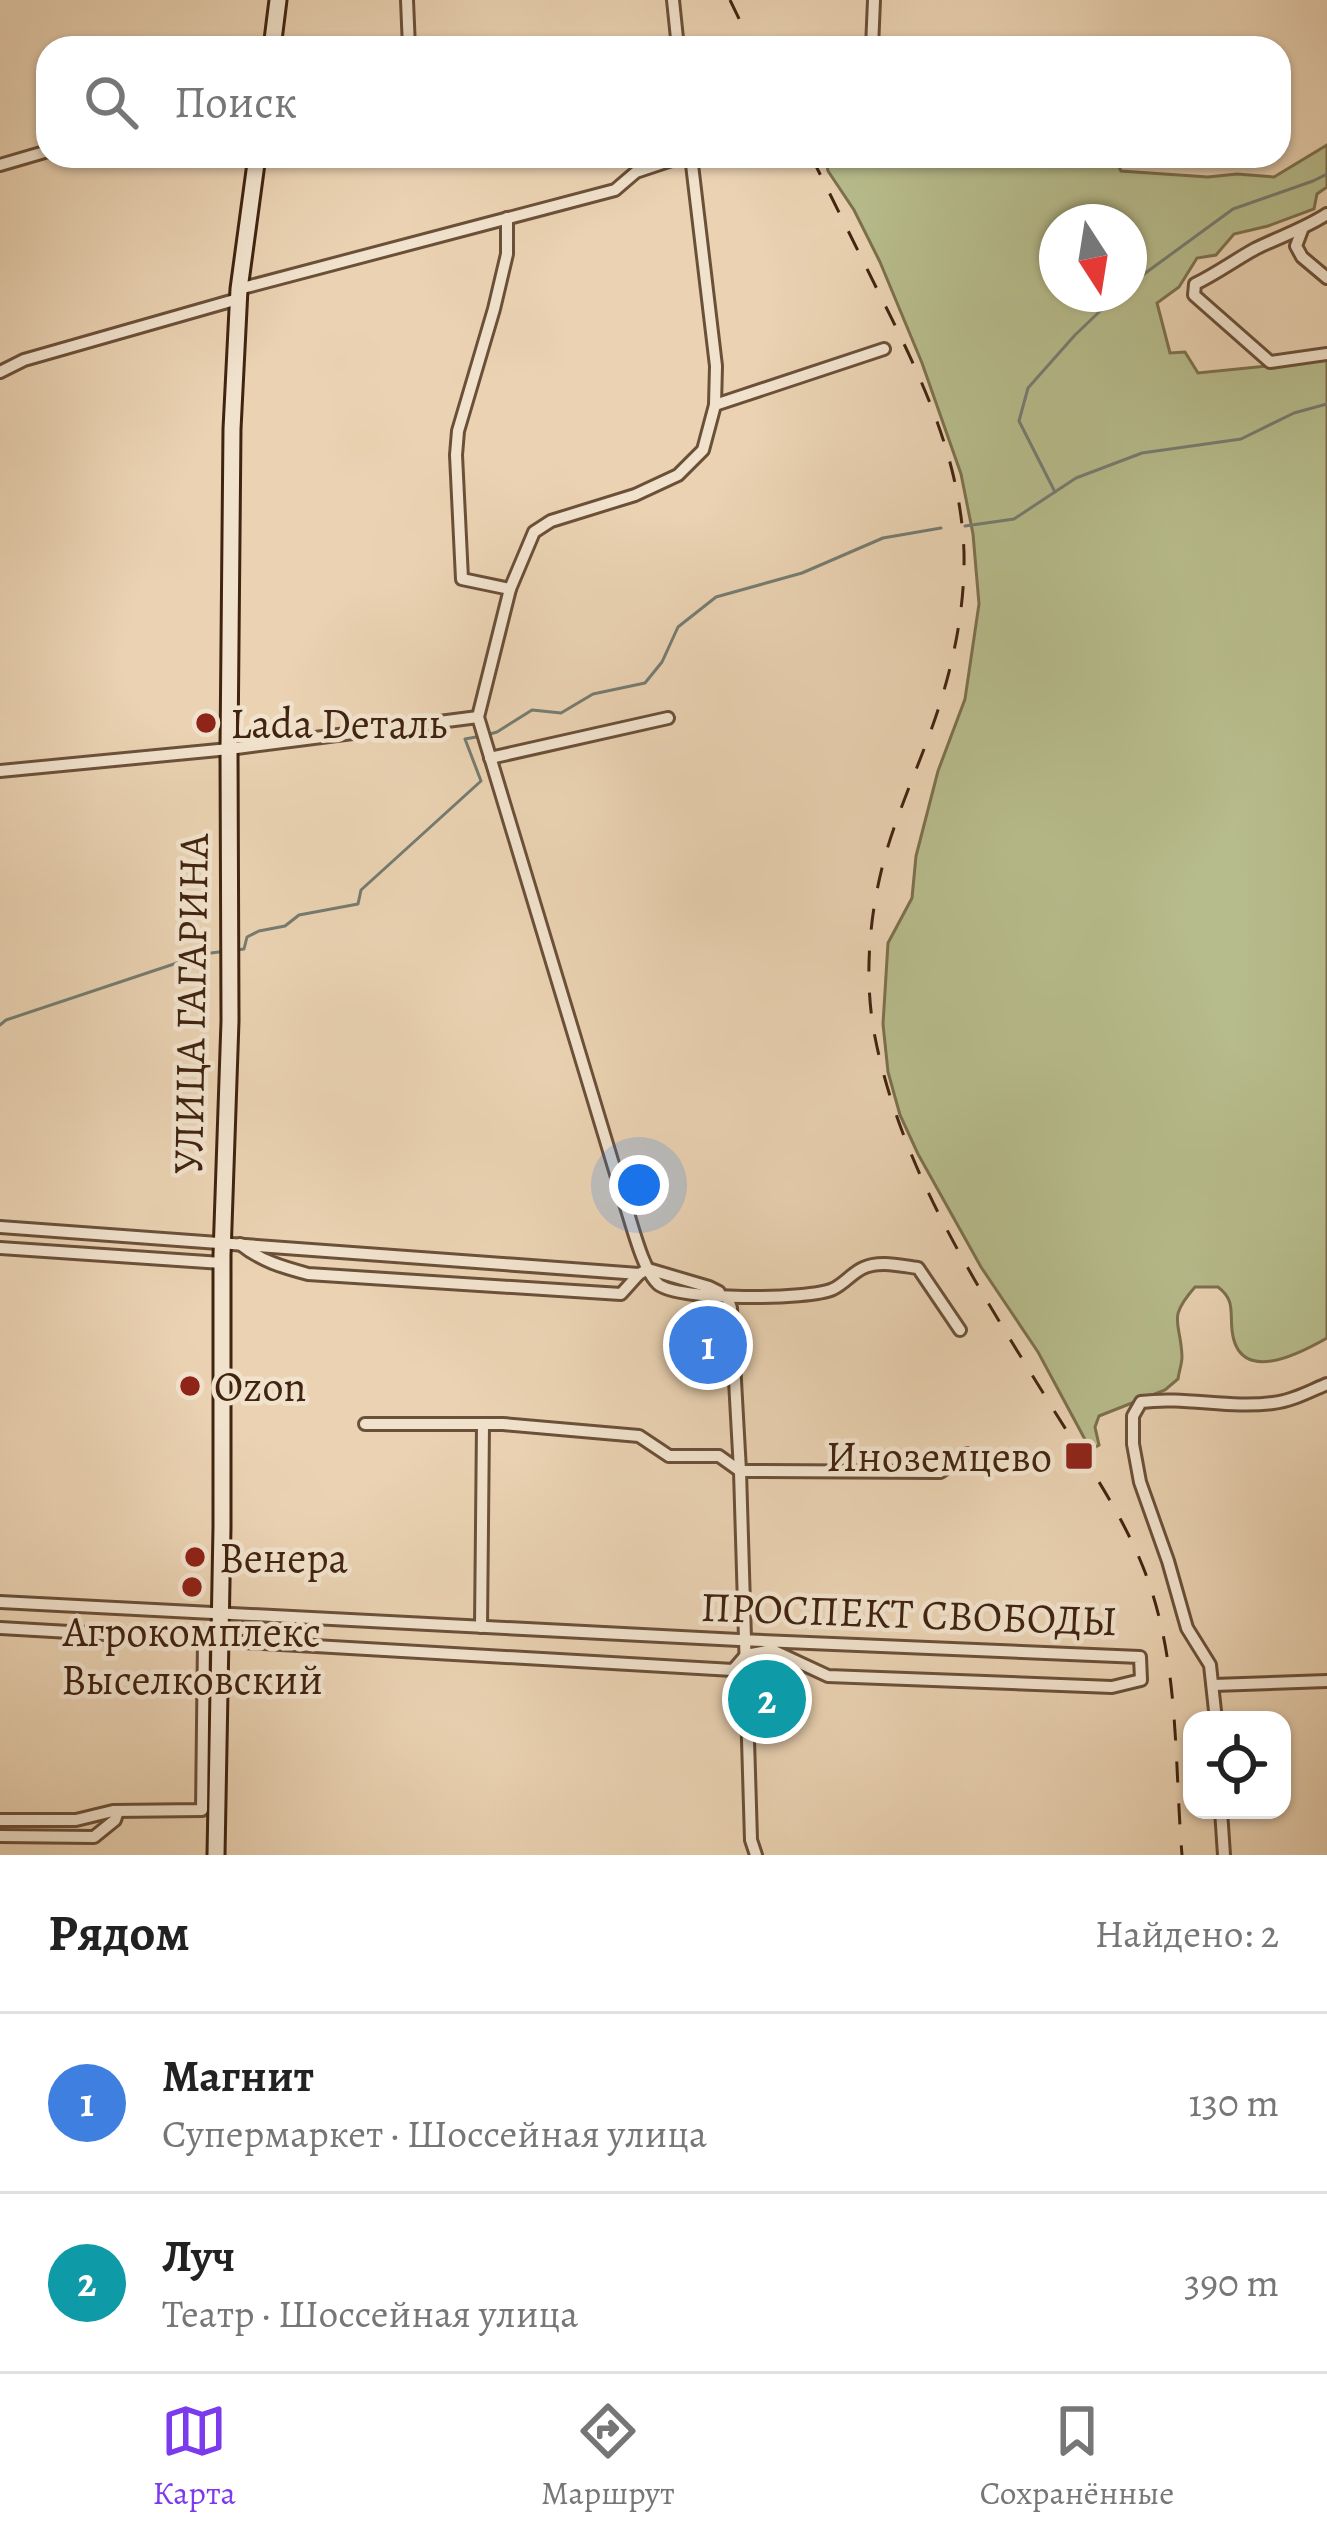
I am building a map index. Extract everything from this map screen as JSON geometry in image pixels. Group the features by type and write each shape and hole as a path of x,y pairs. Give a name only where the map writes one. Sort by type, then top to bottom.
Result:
{"main road":[{"path":"274,36 278,0"},
{"name":"УЛИЦА ГАГАРИНА","path":"216,1855 212,1640 220,1613 228,1251 232,429 238,294 255,168"}],"street":[{"path":"407,0 408,36"},
{"path":"673,0 678,36"},
{"path":"872,36 874,0"},
{"path":"0,165 36,154"},
{"path":"0,372 24,360 238,294 614,190 649,168"},
{"path":"690,168 716,366 715,405 703,450 678,475 635,495 551,521 534,532 510,589 478,717 644,1271 666,1288 760,1298 830,1291 863,1268 882,1264 918,1268 960,1330"},
{"path":"1327,214 1195,284 1193,295 1270,362 1327,354"},
{"path":"507,218 507,254 458,430 456,455 462,579 510,589"},
{"path":"1302,230 1296,246 1327,278"},
{"path":"715,405 884,349"},
{"path":"0,771 229,749 478,717"},
{"path":"490,758 668,718"},
{"path":"0,1227 228,1251 308,1274 621,1294 644,1271"},
{"path":"0,1247 228,1251 644,1271"},
{"path":"727,1297 740,1471 756,1855"},
{"path":"1215,1711 1210,1664 1187,1628 1140,1482 1133,1416 1141,1402 1180,1399 1252,1405 1280,1402 1327,1384"},
{"path":"365,1424 483,1424 639,1436 669,1456 719,1456 740,1471 940,1472 967,1454"},
{"path":"481,1627 483,1424"},
{"name":"ПРОСПЕКТ СВОБОДЫ","path":"0,1602 1141,1657 1141,1680 1112,1687 828,1676 772,1650 746,1655 733,1670 0,1628"},
{"path":"0,1820 76,1820 118,1811 202,1810 212,1640"},
{"path":"1214,1685 1327,1681"},
{"path":"0,1836 94,1837 115,1820 118,1811"},
{"path":"1222,1819 1224,1855"}],"green space":[{"path":"1327,145 1327,187 1317,194 1314,209 1234,234 1216,255 1197,258 1179,287 1157,303 1170,353 1185,352 1198,373 1327,360 1327,1338 1271,1361 1245,1357 1237,1347 1227,1297 1218,1287 1195,1287 1178,1314 1182,1357 1178,1379 1165,1390 1099,1416 1095,1427 1099,1445 1094,1448 981,1267 918,1154 888,1072 883,1024 888,943 912,898 916,856 938,771 965,699 979,604 973,534 961,474 880,262 827,168 1120,168 1208,177 1274,177"}],"waterway":[{"path":"1147,272 1233,209 1327,174"},
{"path":"1055,492 1019,421 1028,388 1099,312"},
{"path":"965,526 1014,519 1076,478 1142,453 1241,439 1294,413 1327,404"},
{"path":"490,734 532,710 561,713 593,694 645,683 662,662 678,627 716,597 802,573 883,538 941,528"},
{"path":"236,950 244,949 247,937 285,926 299,915 358,904 361,890 481,781 465,739 476,737"},
{"path":"0,1025 204,954 226,951"}],"railway":[{"path":"730,0 747,36"},
{"path":"817,168 936,419 955,485 964,553 961,608 947,680 887,850 875,901 869,954 874,1032 903,1133 946,1228 1113,1506 1143,1567 1164,1637 1169,1673 1182,1855"}],"place":[{"name":"Lada Dеталь","path":"206,723"},
{"name":"Магнит","path":"708,1345"},
{"name":"Ozon","path":"190,1386"},
{"name":"Иноземцево","path":"1079,1456"},
{"name":"Венера","path":"195,1557"},
{"name":"Агрокомплекс Выселковский","path":"192,1587"},
{"name":"Луч","path":"767,1699"}]}
